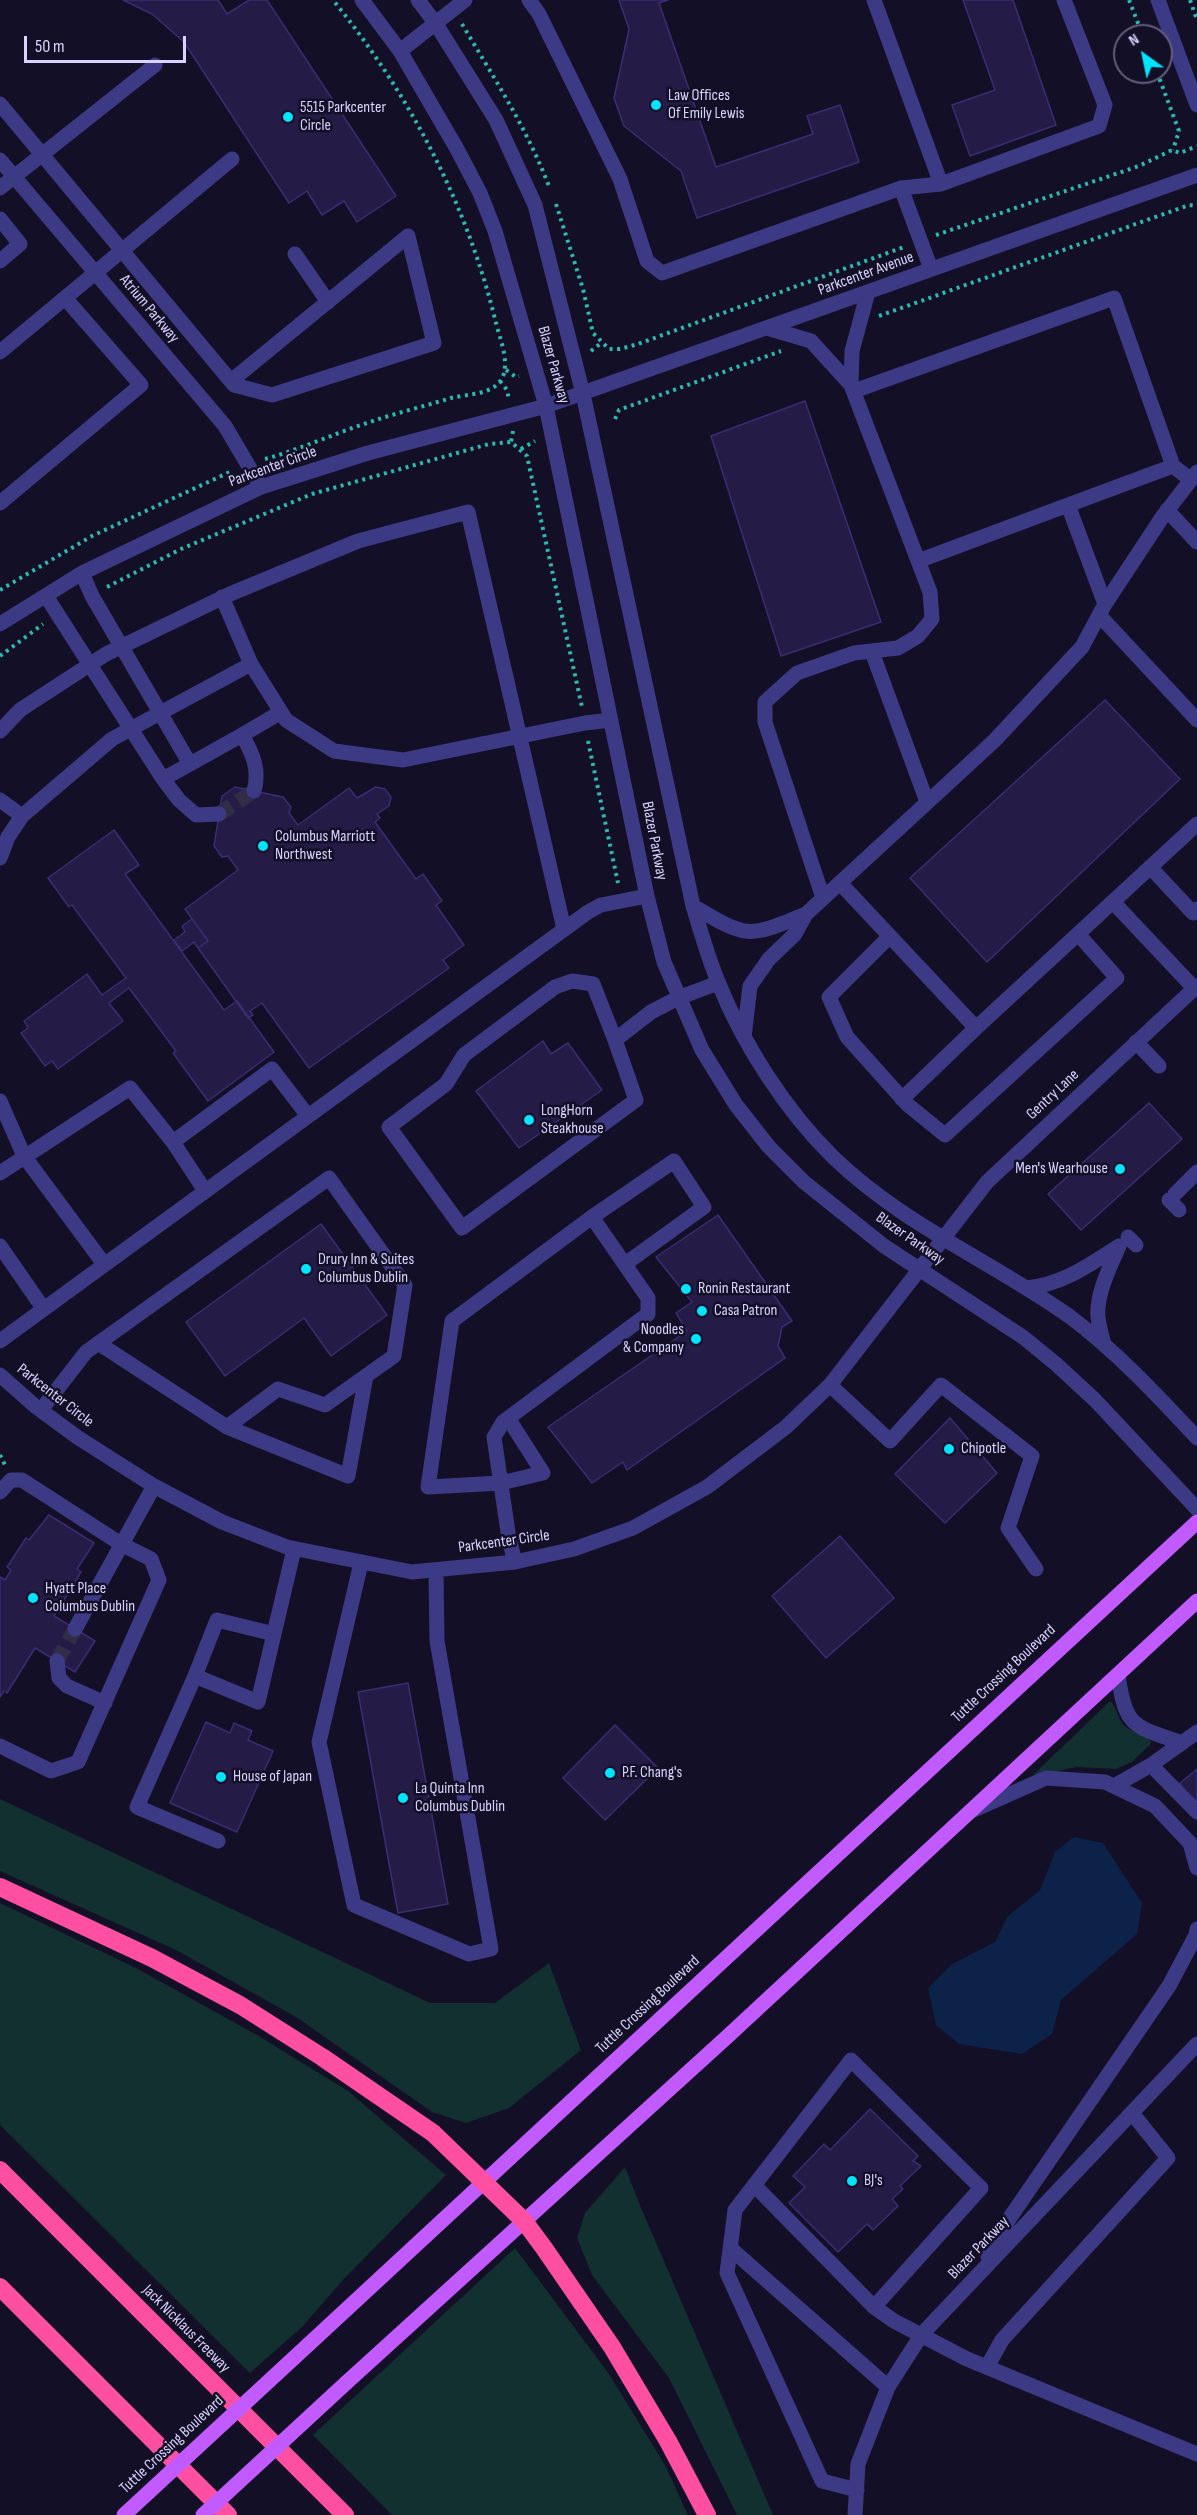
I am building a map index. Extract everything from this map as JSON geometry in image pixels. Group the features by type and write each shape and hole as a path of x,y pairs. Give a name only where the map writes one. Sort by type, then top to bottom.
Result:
{"highway":[{"path":"0,1887 152,1958 240,2005 322,2057 433,2133 524,2222 612,2347 668,2441 707,2515"},
{"name":"Jack Nicklaus Freeway","path":"0,2170 345,2515"},
{"path":"0,2287 228,2515"}],"main road":[{"name":"Tuttle Crossing Boulevard","path":"124,2515 1197,1522"},
{"path":"203,2515 1197,1601"}],"street":[{"name":"Blazer Parkway","path":"362,0 399,51 457,149 480,193 495,231 546,406 647,896 664,962 702,1050 741,1113 769,1148 804,1182 866,1232 1023,1337 1056,1364 1095,1400 1197,1509"},
{"name":"Blazer Parkway","path":"418,0 436,24 496,120 535,205 583,394 693,906 718,983 744,1037 788,1104 832,1156 877,1194 943,1239 1070,1317 1153,1390 1197,1437"},
{"path":"399,51 465,0"},
{"path":"874,0 941,184"},
{"path":"536,3 620,179 647,261 662,273 901,188 941,184 1100,126 1105,105 1064,0"},
{"path":"1158,0 1197,105"},
{"path":"0,188 155,65"},
{"path":"0,104 234,385 272,395 434,343 408,236 231,381"},
{"path":"0,352 232,159"},
{"name":"Atrium Parkway","path":"0,160 225,426 261,487"},
{"name":"Parkcenter Avenue","path":"546,406 1197,175"},
{"path":"901,188 931,269"},
{"path":"0,219 20,244 0,261"},
{"path":"295,254 328,302"},
{"path":"823,898 765,722 765,702 797,673 854,653 898,648 918,636 932,619 930,592 853,388 852,351 868,292"},
{"path":"0,503 141,385 65,298"},
{"path":"744,1037 750,986 769,959 795,934 806,914 994,741 1082,647 1102,609 1167,510 1194,476 1173,466 1114,298 853,388"},
{"path":"767,328 811,341 853,388"},
{"name":"Parkcenter Circle","path":"0,624 82,573 261,487 368,453 546,406"},
{"path":"918,561 1173,466"},
{"path":"1068,505 1102,609 1197,720"},
{"path":"1167,510 1197,542"},
{"path":"0,731 20,710 89,665 120,647 222,597 358,541 468,512 564,929"},
{"path":"82,573 120,647 190,764"},
{"path":"46,596 130,730 178,800 196,815 219,814"},
{"path":"222,597 251,664 286,720 334,751 403,760 585,723 611,720"},
{"path":"872,652 927,802"},
{"path":"0,858 8,837 22,816 112,739 251,664"},
{"path":"163,779 281,712"},
{"path":"242,735 253,754 258,778 254,791"},
{"path":"0,800 22,816"},
{"path":"902,1099 1197,824"},
{"path":"1150,867 1193,913 1197,909"},
{"path":"840,882 976,1028"},
{"path":"0,1341 564,929 601,905 647,896"},
{"path":"1113,902 1195,987"},
{"path":"693,906 728,927 750,932 774,929 806,914"},
{"path":"890,936 829,997 847,1037 902,1099 945,1135 1117,978 1078,934"},
{"path":"572,981 593,984 615,1040 636,1100 462,1228 389,1126 446,1084 464,1055 555,987 572,981"},
{"path":"615,1040 651,1012 678,998 718,983"},
{"name":"Gentry Lane","path":"943,1239 987,1182 1195,987"},
{"path":"1136,1042 1159,1066"},
{"path":"173,1143 272,1069 308,1116"},
{"path":"0,1173 130,1088 173,1143 205,1191"},
{"path":"0,1101 24,1156 104,1264"},
{"path":"508,1418 543,1473 501,1483 428,1487 452,1321 592,1217 674,1161 704,1207 625,1264"},
{"path":"1174,1201 1197,1172"},
{"path":"40,1410 86,1352 329,1178 405,1285 394,1356 325,1405 278,1389 227,1427"},
{"path":"514,1562 494,1437 508,1418 648,1314 648,1298 592,1217"},
{"name":"Parkcenter Circle","path":"0,1375 40,1410 77,1437 154,1486 222,1522 294,1549 412,1572 514,1562 574,1550 633,1528 698,1492 744,1460 786,1427 830,1385 943,1239"},
{"path":"0,1246 43,1308"},
{"path":"1026,1288 1043,1287 1065,1279 1119,1246 1107,1272 1098,1307 1104,1345"},
{"path":"98,1343 227,1427 348,1476 366,1376"},
{"path":"830,1385 890,1441 941,1385 1032,1456 1008,1528 1036,1569"},
{"path":"0,1492 11,1480 22,1480 121,1545 151,1559 159,1580 78,1762 51,1771 0,1746"},
{"path":"75,1629 154,1486"},
{"path":"195,1676 258,1702 294,1549"},
{"path":"361,1563 319,1742 354,1905 469,1954 491,1949 437,1641 436,1570"},
{"path":"218,1841 137,1807 217,1620 274,1634"},
{"path":"57,1661 58,1678 67,1686 105,1703"},
{"path":"1118,1675 1122,1701 1128,1717 1140,1728 1182,1743"},
{"path":"1114,1786 1151,1765 1197,1732"},
{"path":"1151,1765 1197,1812"},
{"path":"971,1811 1046,1778 1105,1782 1155,1806 1190,1843 1197,1868"},
{"path":"976,2277 1009,2219 1169,1986 1197,1929"},
{"name":"Blazer Parkway","path":"855,2515 858,2464 888,2387 922,2334 1197,2044"},
{"path":"857,2490 822,2481 727,2273 735,2210 851,2060 981,2188 874,2307"},
{"path":"987,2367 1002,2340 1168,2158 1132,2113"},
{"path":"754,2185 874,2307 894,2321 987,2367 1197,2454"},
{"path":"730,2248 888,2387"}],"path":[{"path":"333,0 402,96 452,192 481,270 494,314 506,370 500,381"},
{"path":"1129,0 1138,24"},
{"path":"1190,0 1197,20"},
{"path":"601,343 609,349 620,350 969,223 1138,166 1172,150 1179,131 1161,84"},
{"path":"1172,150 1180,153 1197,146"},
{"path":"859,324 1189,205 1197,205"},
{"path":"615,419 619,410 811,341"},
{"path":"92,596 181,549 312,494 489,444 512,442"},
{"path":"521,449 527,456 621,902"},
{"path":"0,656 58,615"}],"green space":[{"path":"1110,1701 1122,1723 1151,1741 1150,1745 1132,1762 1116,1769 1077,1767 1034,1774"},
{"path":"0,1799 430,2003 495,2003 549,1963 581,2050 509,2108 466,2123 432,2112 296,2017 176,1950 0,1871"},
{"path":"0,1903 136,1968 257,2035 348,2091 446,2175 342,2281 302,2327 250,2373 0,2125"},
{"path":"625,2167 773,2515 737,2515 669,2378 592,2275 577,2238 585,2213"},
{"path":"515,2248 609,2374 665,2465 688,2515 392,2515 313,2435"}],"water":[{"path":"1074,1837 1103,1843 1142,1903 1137,1934 1061,2000 1052,2034 1022,2054 959,2044 936,2025 928,1988 952,1964 995,1942 1007,1917 1040,1890 1055,1852"}],"building":[{"name":"5515 Parkcenter Circle","path":"123,0 218,0 227,14 249,0 267,0 396,196 357,222 344,201 322,215 307,191 289,203 184,42 152,14"},
{"path":"619,0 668,0 659,3 716,167 813,134 807,116 840,105 859,162 697,218 681,171 624,126 614,98 629,29"},
{"path":"963,0 1013,0 1056,125 970,156 952,105 995,90"},
{"path":"805,401 881,622 781,656 711,436"},
{"path":"1105,700 1180,779 987,962 910,878"},
{"path":"235,787 283,797 291,807 289,813 298,825 349,788 357,798 376,787 385,789 391,797 389,806 377,814 380,818 375,822 416,879 423,874 442,901 436,905 464,945 443,960 449,968 309,1068 262,1003 250,1011 253,1015 248,1018 198,948 208,941 185,909 238,870 228,856 222,857 214,846 222,796"},
{"path":"114,830 139,865 125,874 224,1010 237,1001 274,1052 208,1101 173,1053 176,1051 129,988 109,1003 123,1021 58,1069 52,1061 45,1066 21,1033 28,1028 24,1021 87,974 102,995 126,978 72,905 69,907 48,878"},
{"path":"192,919 208,941 198,948 194,942 182,951 174,940 185,932 182,926"},
{"name":"LongHorn Steakhouse","path":"543,1041 551,1054 568,1043 602,1090 519,1148 476,1091"},
{"path":"1149,1103 1182,1139 1081,1230 1048,1194"},
{"path":"718,1215 792,1321 782,1327 778,1346 785,1358 627,1470 623,1462 592,1483 548,1427 687,1331 676,1313 692,1302 656,1257"},
{"name":"Drury Inn & Suites Columbus Dublin","path":"321,1224 387,1315 331,1356 304,1318 225,1376 186,1322"},
{"path":"950,1418 997,1473 945,1523 895,1474"},
{"name":"Hyatt Place Columbus Dublin","path":"49,1515 94,1543 77,1569 81,1572 54,1616 95,1641 75,1672 35,1648 7,1693 4,1691 0,1697 0,1577 5,1580 11,1570 7,1567 26,1538 29,1540"},
{"path":"840,1536 894,1598 826,1658 772,1596"},
{"name":"La Quinta Inn Columbus Dublin","path":"408,1683 448,1904 398,1913 358,1692"},
{"name":"House of Japan","path":"206,1722 230,1733 234,1723 252,1731 248,1740 273,1751 237,1832 170,1803"},
{"name":"P.F. Chang's","path":"615,1725 658,1768 605,1820 563,1778"},
{"path":"1197,1769 1197,1804 1179,1784"},
{"name":"BJ's","path":"870,2109 918,2156 913,2161 921,2166 900,2186 903,2189 892,2199 898,2206 873,2230 867,2224 838,2252 789,2203 805,2187 793,2176 824,2144 830,2150"}],"tunnel":[{"path":"219,814 254,791"},
{"path":"57,1661 75,1629"}],"place":[{"name":"Law Offices Of Emily Lewis","path":"656,105"},
{"name":"5515 Parkcenter Circle","path":"288,117"},
{"name":"Columbus Marriott Northwest","path":"263,846"},
{"name":"LongHorn Steakhouse","path":"529,1120"},
{"name":"Men's Wearhouse","path":"1120,1169"},
{"name":"Drury Inn & Suites Columbus Dublin","path":"306,1269"},
{"name":"Ronin Restaurant","path":"686,1289"},
{"name":"Casa Patron","path":"702,1311"},
{"name":"Noodles & Company","path":"696,1339"},
{"name":"Chipotle","path":"949,1449"},
{"name":"Hyatt Place Columbus Dublin","path":"33,1598"},
{"name":"P.F. Chang's","path":"610,1773"},
{"name":"House of Japan","path":"221,1777"},
{"name":"La Quinta Inn Columbus Dublin","path":"403,1798"},
{"name":"BJ's","path":"852,2181"}]}
